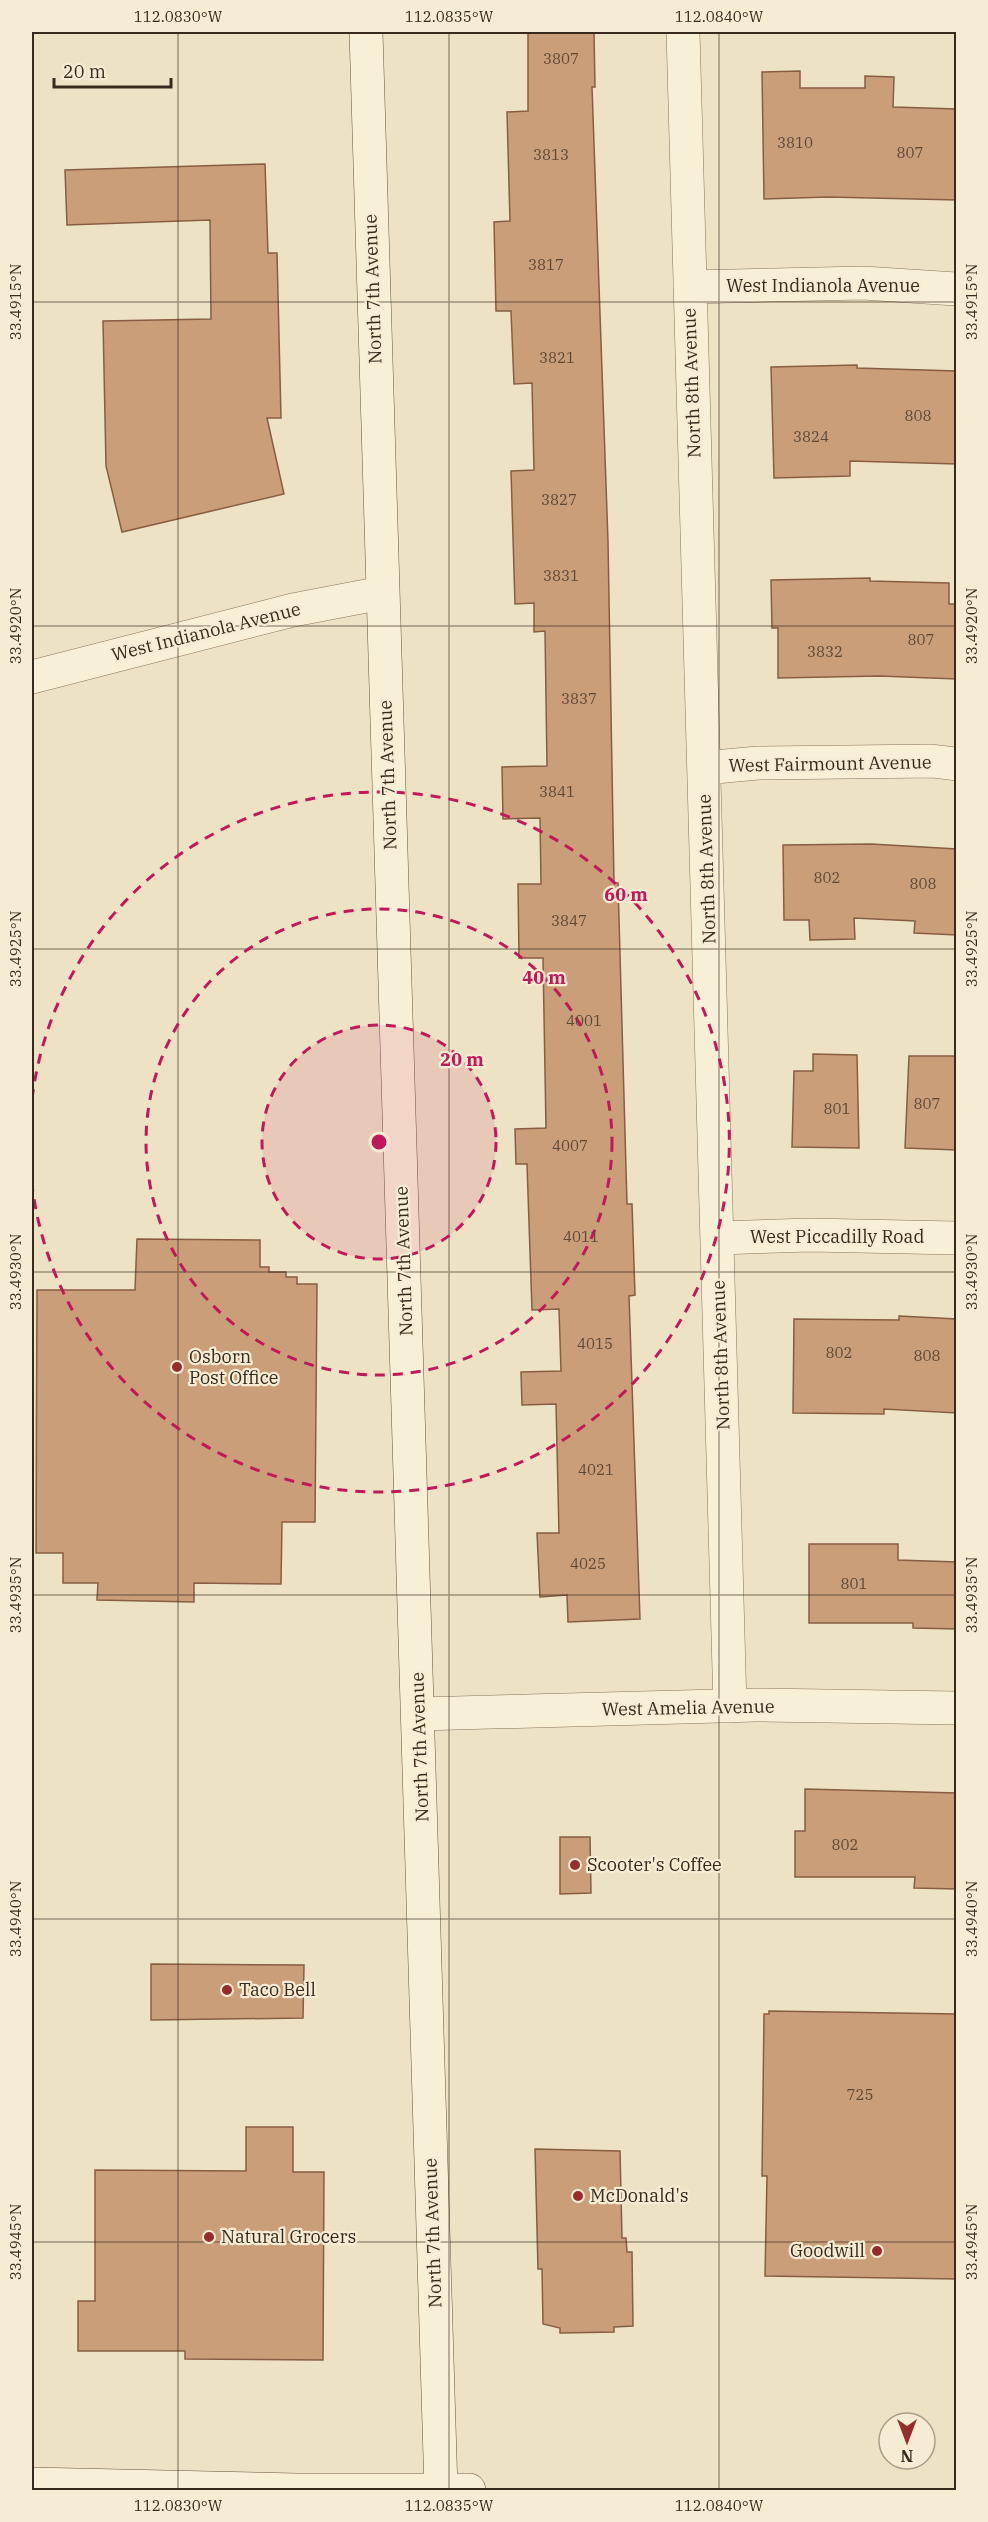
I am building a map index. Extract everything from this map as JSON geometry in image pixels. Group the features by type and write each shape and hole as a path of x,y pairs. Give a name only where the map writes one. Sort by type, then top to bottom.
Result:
{"street":[{"name":"North 7th Avenue","path":"366,32 441,2490"},
{"name":"North 8th Avenue","path":"683,32 730,1706"},
{"name":"West Indianola Avenue","path":"690,287 864,283 957,289"},
{"name":"West Indianola Avenue","path":"32,677 292,609 382,593"},
{"name":"West Fairmount Avenue","path":"704,768 758,763 932,761 957,764"},
{"name":"West Piccadilly Road","path":"718,1238 810,1235 957,1238"},
{"name":"West Amelia Avenue","path":"419,1714 730,1706 957,1708"},
{"path":"32,2484 297,2490 469,2490"}],"building":[{"path":"528,32 594,32 595,87 592,87 608,541 614,883 618,883 627,1204 632,1204 635,1295 629,1296 640,1619 568,1622 567,1595 540,1597 537,1533 559,1533 556,1404 522,1405 521,1372 561,1371 559,1309 532,1310 527,1164 516,1164 515,1129 546,1128 543,958 519,958 518,884 541,884 540,818 503,819 502,767 547,766 545,631 534,632 534,603 515,604 511,471 534,470 532,383 514,384 511,311 496,311 494,222 510,221 507,112 528,111"},
{"path":"800,71 800,88 865,88 865,76 894,77 893,107 957,109 957,200 828,197 764,199 762,72"},
{"path":"265,164 268,253 277,253 281,418 267,418 284,494 122,532 106,466 103,321 211,319 210,220 67,225 65,170"},
{"path":"857,365 857,368 957,371 957,464 850,461 850,476 774,478 771,367"},
{"path":"870,578 870,581 949,583 949,604 957,604 957,679 879,676 778,678 778,628 772,628 771,580"},
{"path":"871,844 957,849 957,935 914,933 915,921 854,918 855,939 810,940 809,920 784,920 783,845"},
{"path":"813,1054 857,1055 859,1148 792,1147 794,1071 813,1071"},
{"path":"909,1056 957,1056 957,1150 905,1148"},
{"name":"Osborn Post Office","path":"137,1239 260,1240 260,1267 269,1267 269,1272 286,1272 286,1277 297,1277 297,1284 317,1284 315,1522 282,1522 281,1584 194,1583 194,1602 97,1600 98,1583 63,1583 63,1553 36,1553 37,1290 135,1290"},
{"path":"899,1316 957,1319 957,1413 884,1409 884,1414 793,1413 794,1319 899,1320"},
{"path":"809,1544 898,1544 898,1560 957,1562 957,1629 913,1628 913,1623 809,1623"},
{"path":"805,1789 957,1793 957,1889 914,1888 915,1877 795,1877 795,1831 805,1831"},
{"name":"Scooter's Coffee","path":"560,1837 590,1837 591,1893 560,1894"},
{"name":"Taco Bell","path":"151,1964 304,1965 303,2018 151,2020"},
{"path":"769,2011 957,2014 957,2279 765,2276 767,2176 762,2176 764,2014 769,2014"},
{"name":"Natural Grocers","path":"246,2127 293,2127 293,2172 324,2172 323,2360 185,2359 185,2351 78,2351 78,2301 95,2301 95,2170 246,2171"},
{"name":"McDonald's","path":"535,2149 620,2151 622,2238 626,2238 627,2252 632,2252 633,2326 614,2327 614,2332 560,2333 560,2328 543,2324 542,2269 538,2269"}],"place":[{"name":"Osborn Post Office","path":"177,1367"},
{"name":"Scooter's Coffee","path":"575,1865"},
{"name":"Taco Bell","path":"227,1990"},
{"name":"McDonald's","path":"578,2196"},
{"name":"Natural Grocers","path":"209,2237"},
{"name":"Goodwill","path":"877,2251"}]}
